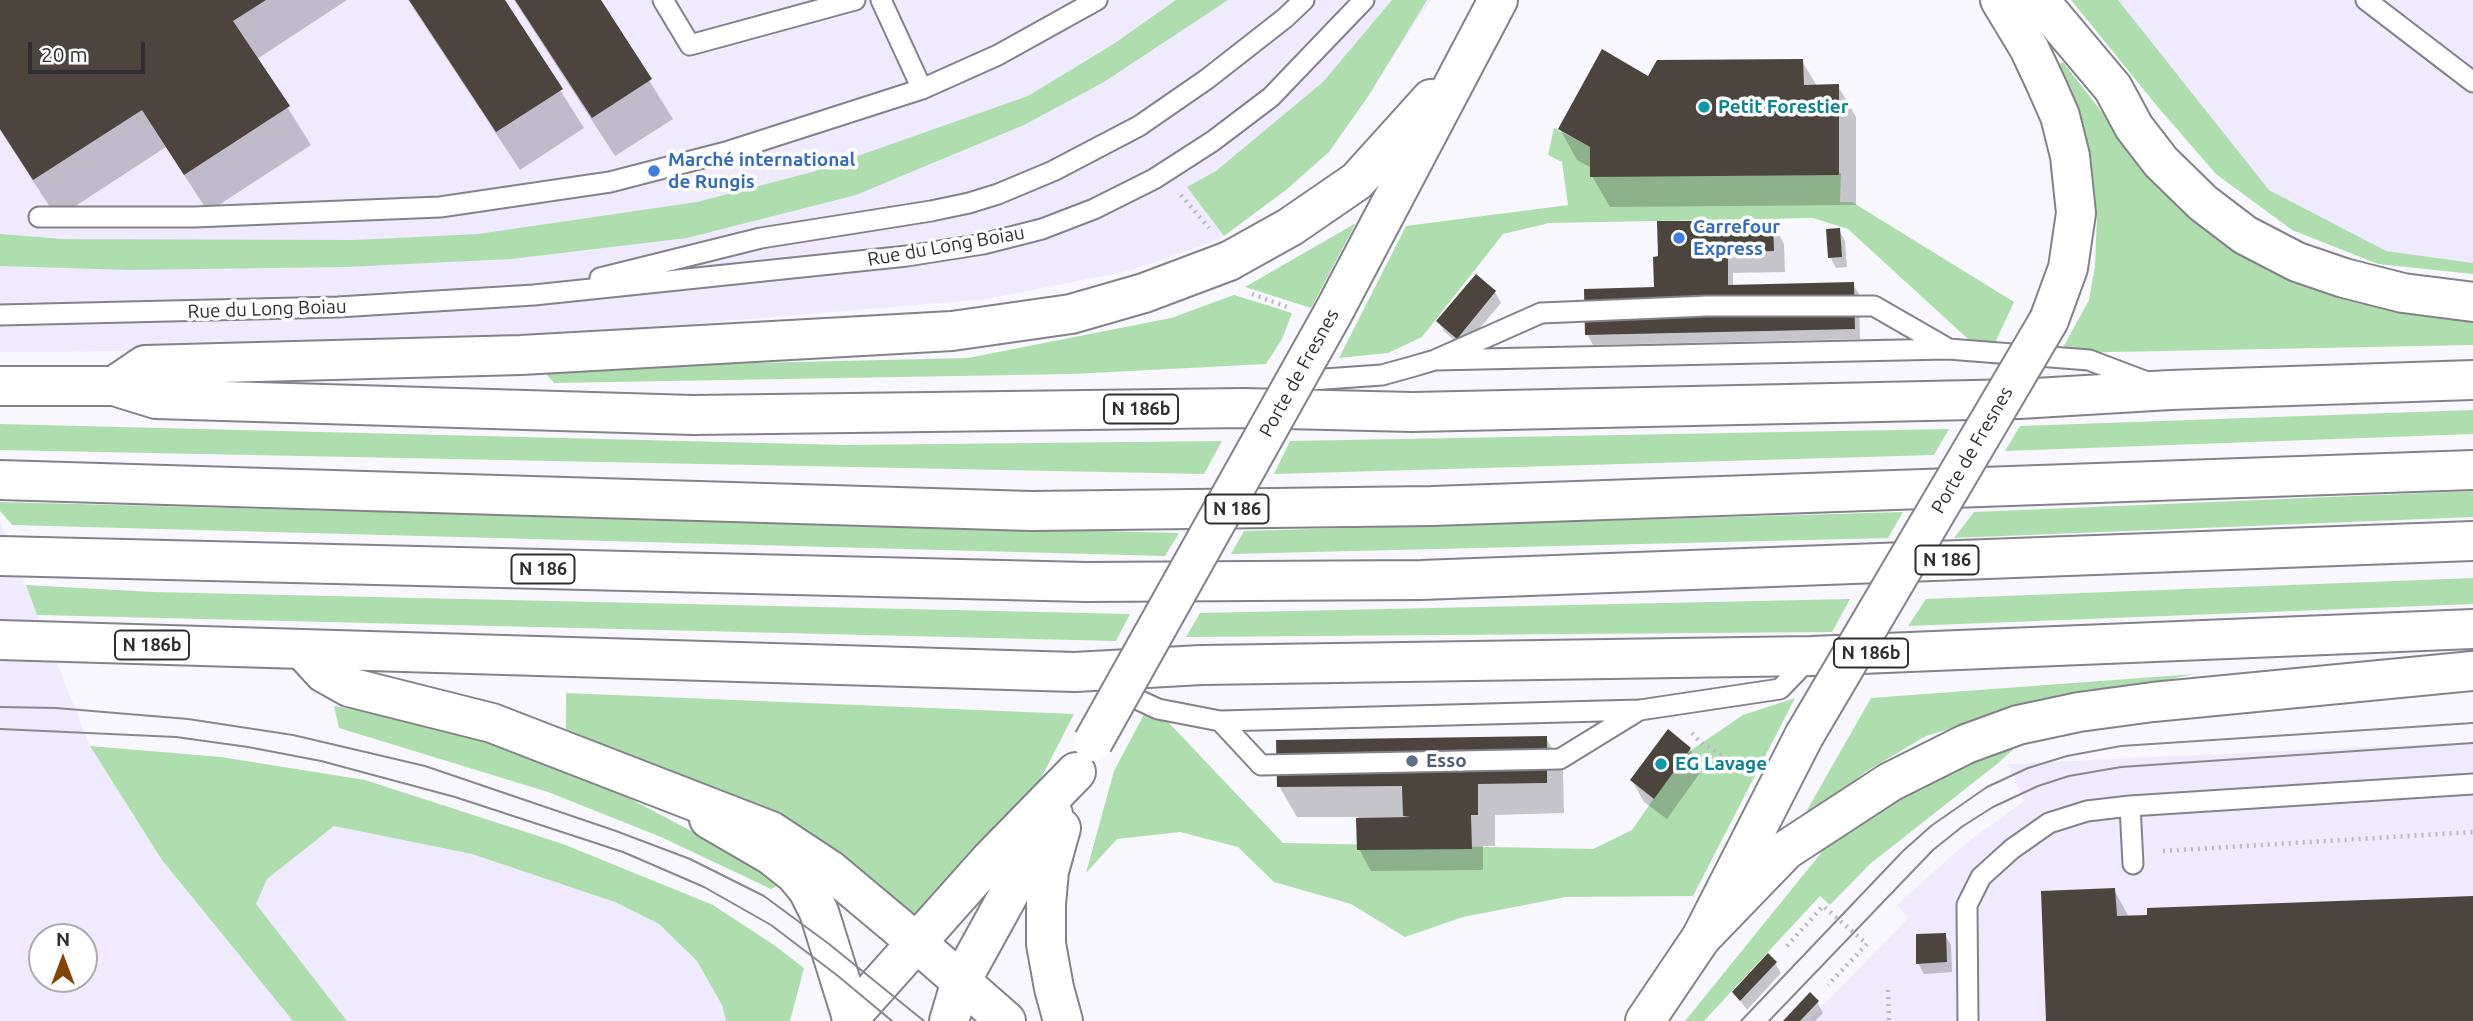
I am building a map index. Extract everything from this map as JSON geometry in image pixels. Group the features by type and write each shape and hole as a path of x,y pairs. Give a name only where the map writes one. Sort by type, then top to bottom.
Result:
{"main road":[{"name":"Porte de Fresnes","path":"1063,1021 1046,944 1046,904 1049,871 1085,757 1317,313 1469,56 1498,0"},
{"name":"Porte de Fresnes","path":"1645,1021 1701,938 1804,736 2049,320 2068,268 2076,213 2070,156 2060,116 2029,48 2000,0"},
{"path":"2039,0 2113,88 2134,127 2161,162 2203,204 2245,235 2297,262 2344,278 2403,293 2473,302"},
{"path":"114,386 145,365 521,355 951,331 1071,314 1144,293 1230,263 1290,227 1357,181 1469,56"},
{"name":"N 186b","path":"0,386 114,386 156,399 693,415 1243,408 1440,411 2019,399 2171,390 2473,380"},
{"name":"N 186","path":"0,480 1031,511 1446,506 2473,470"},
{"name":"N 186","path":"0,556 1086,582 1420,580 2473,541"},
{"name":"N 186b","path":"0,640 1076,672 1201,665 1812,656 2473,629"},
{"path":"303,650 324,673 349,687 492,723 771,831 830,870 1006,1021"},
{"path":"1701,938 1786,850 1890,782 1966,744 2018,725 2079,712 2165,701 2473,671"},
{"path":"850,1019 990,859 1085,757"},
{"path":"949,1021 961,981 1085,757"},
{"path":"641,779 771,855 795,874 808,890 819,912 850,1019"}],"lane":[{"path":"663,0 690,45 855,0"},
{"path":"881,0 922,89"},
{"path":"39,217 194,217 440,207 610,182 726,152 922,89 998,55 1097,0"},
{"name":"Rue du Long Boiau","path":"534,295 761,238 969,204 998,194 1053,171 1139,126 1207,79 1304,0"},
{"name":"Rue du Long Boiau","path":"0,315 338,307 534,295 907,256 983,244 1042,229 1094,209 1154,178 1213,141 1271,97 1364,0"},
{"path":"2366,0 2473,82"},
{"path":"0,304 79,314"},
{"path":"1243,408 1310,380 1382,375 1435,359 1541,313 1707,306 1874,306 1948,349"},
{"path":"1435,359 1948,349 2088,360 2171,390"},
{"path":"1076,672 1158,709 1220,721 1640,710 1780,689 1812,656"},
{"path":"1220,721 1261,765 1560,759 1640,710"},
{"path":"1968,1021 1967,905 1982,877 2012,849 2049,823 2087,811 2130,806 2473,784"},
{"path":"2130,806 2133,859"}],"path":[{"path":"1177,190 1230,263 1317,313"},
{"path":"1701,743 1754,774"},
{"path":"2133,859 2473,832"},
{"path":"1787,946 1823,906 1867,944 1828,985"},
{"path":"1888,990 1889,1021"}],"shaded area":[{"name":"Marché international de Rungis","path":"0,0 1431,0 1329,152 1286,190 1217,240 1133,270 987,299 443,345 0,352"},
{"path":"2117,0 2473,0 2473,265 2386,251 2269,190"},
{"path":"0,521 90,746 109,776 199,798 472,854 615,902 659,924 697,961 722,1005 726,1021 0,1021"},
{"path":"2473,742 2473,1021 1808,1021 1908,918 1897,905 1965,844 2024,801 2008,764"}],"green space":[{"path":"1176,0 1228,0 1104,82 1024,125 856,195 687,238 511,259 346,267 130,270 0,266 0,234 62,239 354,240 478,234 697,202 812,172 1028,96 1112,45"},
{"path":"1392,0 1427,0 1369,95 1329,152 1286,190 1224,236 1187,187 1216,171 1323,82"},
{"path":"2071,0 2118,0 2269,190 2386,251 2473,263 2473,274 2378,264 2292,230 2216,174"},
{"path":"2063,62 2132,151 2229,244 2302,285 2408,314 2473,318 2473,345 2060,353 2089,300 2095,266 2097,215 2091,157 2053,68"},
{"path":"1554,128 1590,147 1591,175 1841,173 1840,202 1852,202 2014,302 1992,349 1968,339 1848,229 1813,218 1549,223 1503,234 1422,337 1388,353 1339,358 1406,226 1568,205 1562,162 1548,155"},
{"path":"1356,223 1311,308 1245,287"},
{"path":"1234,295 1292,313 1282,339 1266,364 1072,374 554,383 541,368 968,358 1171,318"},
{"path":"2473,410 2473,434 2005,451 2020,426"},
{"path":"0,424 844,445 1222,441 1204,474 0,450"},
{"path":"1949,429 1934,455 1274,474 1290,441"},
{"path":"2473,491 2473,517 1954,538 1974,512"},
{"path":"0,502 1179,533 1165,556 12,525 0,511"},
{"path":"1903,512 1888,538 1231,554 1244,531"},
{"path":"2473,578 2473,604 1908,626 1926,599"},
{"path":"26,585 153,592 1130,614 1116,641 37,615"},
{"path":"1850,599 1832,632 1186,637 1200,613"},
{"path":"2195,674 1997,715 1926,736 1865,772 1798,826 1871,698"},
{"path":"566,693 1074,714 1040,780 914,924 737,801 566,729"},
{"path":"1795,698 1693,896 1566,897 1463,917 1405,937 1351,904 1274,882 1238,847 1180,832 1117,839 1086,873 1114,771 1150,703 1283,843 1593,849 1632,830 1684,755 1743,715"},
{"path":"334,706 494,739 562,763 760,867 782,883 771,889 661,837 548,792 339,728"},
{"path":"2019,744 1870,864 1830,905 1820,896 1704,1021 1685,1021 1838,832 1928,776"},
{"path":"90,746 221,757 365,780 563,844 713,905 804,968 790,1021 726,1021 722,1005 697,961 659,924 615,902 472,854 334,826 267,879 256,904 347,1021 293,1021 162,860"}],"building":[{"path":"0,0 266,0 233,21 290,106 184,175 142,110 33,180 0,129"},
{"path":"409,0 505,0 563,89 496,132"},
{"path":"515,0 601,0 652,79 592,118"},
{"name":"Petit Forestier","path":"1602,49 1648,76 1657,60 1803,59 1804,85 1839,84 1839,175 1590,177 1590,147 1558,129"},
{"path":"1657,221 1773,221 1774,251 1721,253 1728,255 1728,285 1854,282 1855,329 1585,335 1584,289 1654,287 1653,257 1658,256"},
{"path":"1840,228 1842,257 1828,258 1826,229"},
{"path":"1476,274 1496,291 1457,339 1436,321"},
{"name":"EG Lavage","path":"1668,729 1691,748 1654,799 1630,780"},
{"name":"Esso","path":"1547,736 1547,783 1478,784 1478,815 1471,815 1472,849 1357,850 1356,818 1410,817 1403,816 1402,786 1277,787 1276,740"},
{"path":"2115,888 2117,916 2147,915 2147,908 2473,896 2473,1021 2046,1021 2041,891"},
{"path":"1946,933 1947,962 1916,964 1916,934"},
{"path":"1768,953 1777,962 1740,1001 1732,992"},
{"path":"1810,992 1819,1001 1800,1021 1783,1021"}],"tram line":[{"path":"0,707 56,708 188,719 293,735 425,766 690,859 764,896 829,944 924,1021"},
{"path":"1741,1021 1903,851 1931,826 1987,787 2028,768 2067,756 2121,746 2473,723"},
{"path":"0,729 176,737 248,747 321,761 455,797 623,852 704,887 771,925 892,1021"},
{"path":"1769,1021 1933,850 1993,807 2038,786 2069,776 2121,767 2473,743"}],"place":[{"name":"Petit Forestier","path":"1704,107"},
{"name":"Marché international de Rungis","path":"654,171"},
{"name":"Carrefour Express","path":"1679,238"},
{"name":"Esso","path":"1412,761"},
{"name":"EG Lavage","path":"1661,764"}]}
